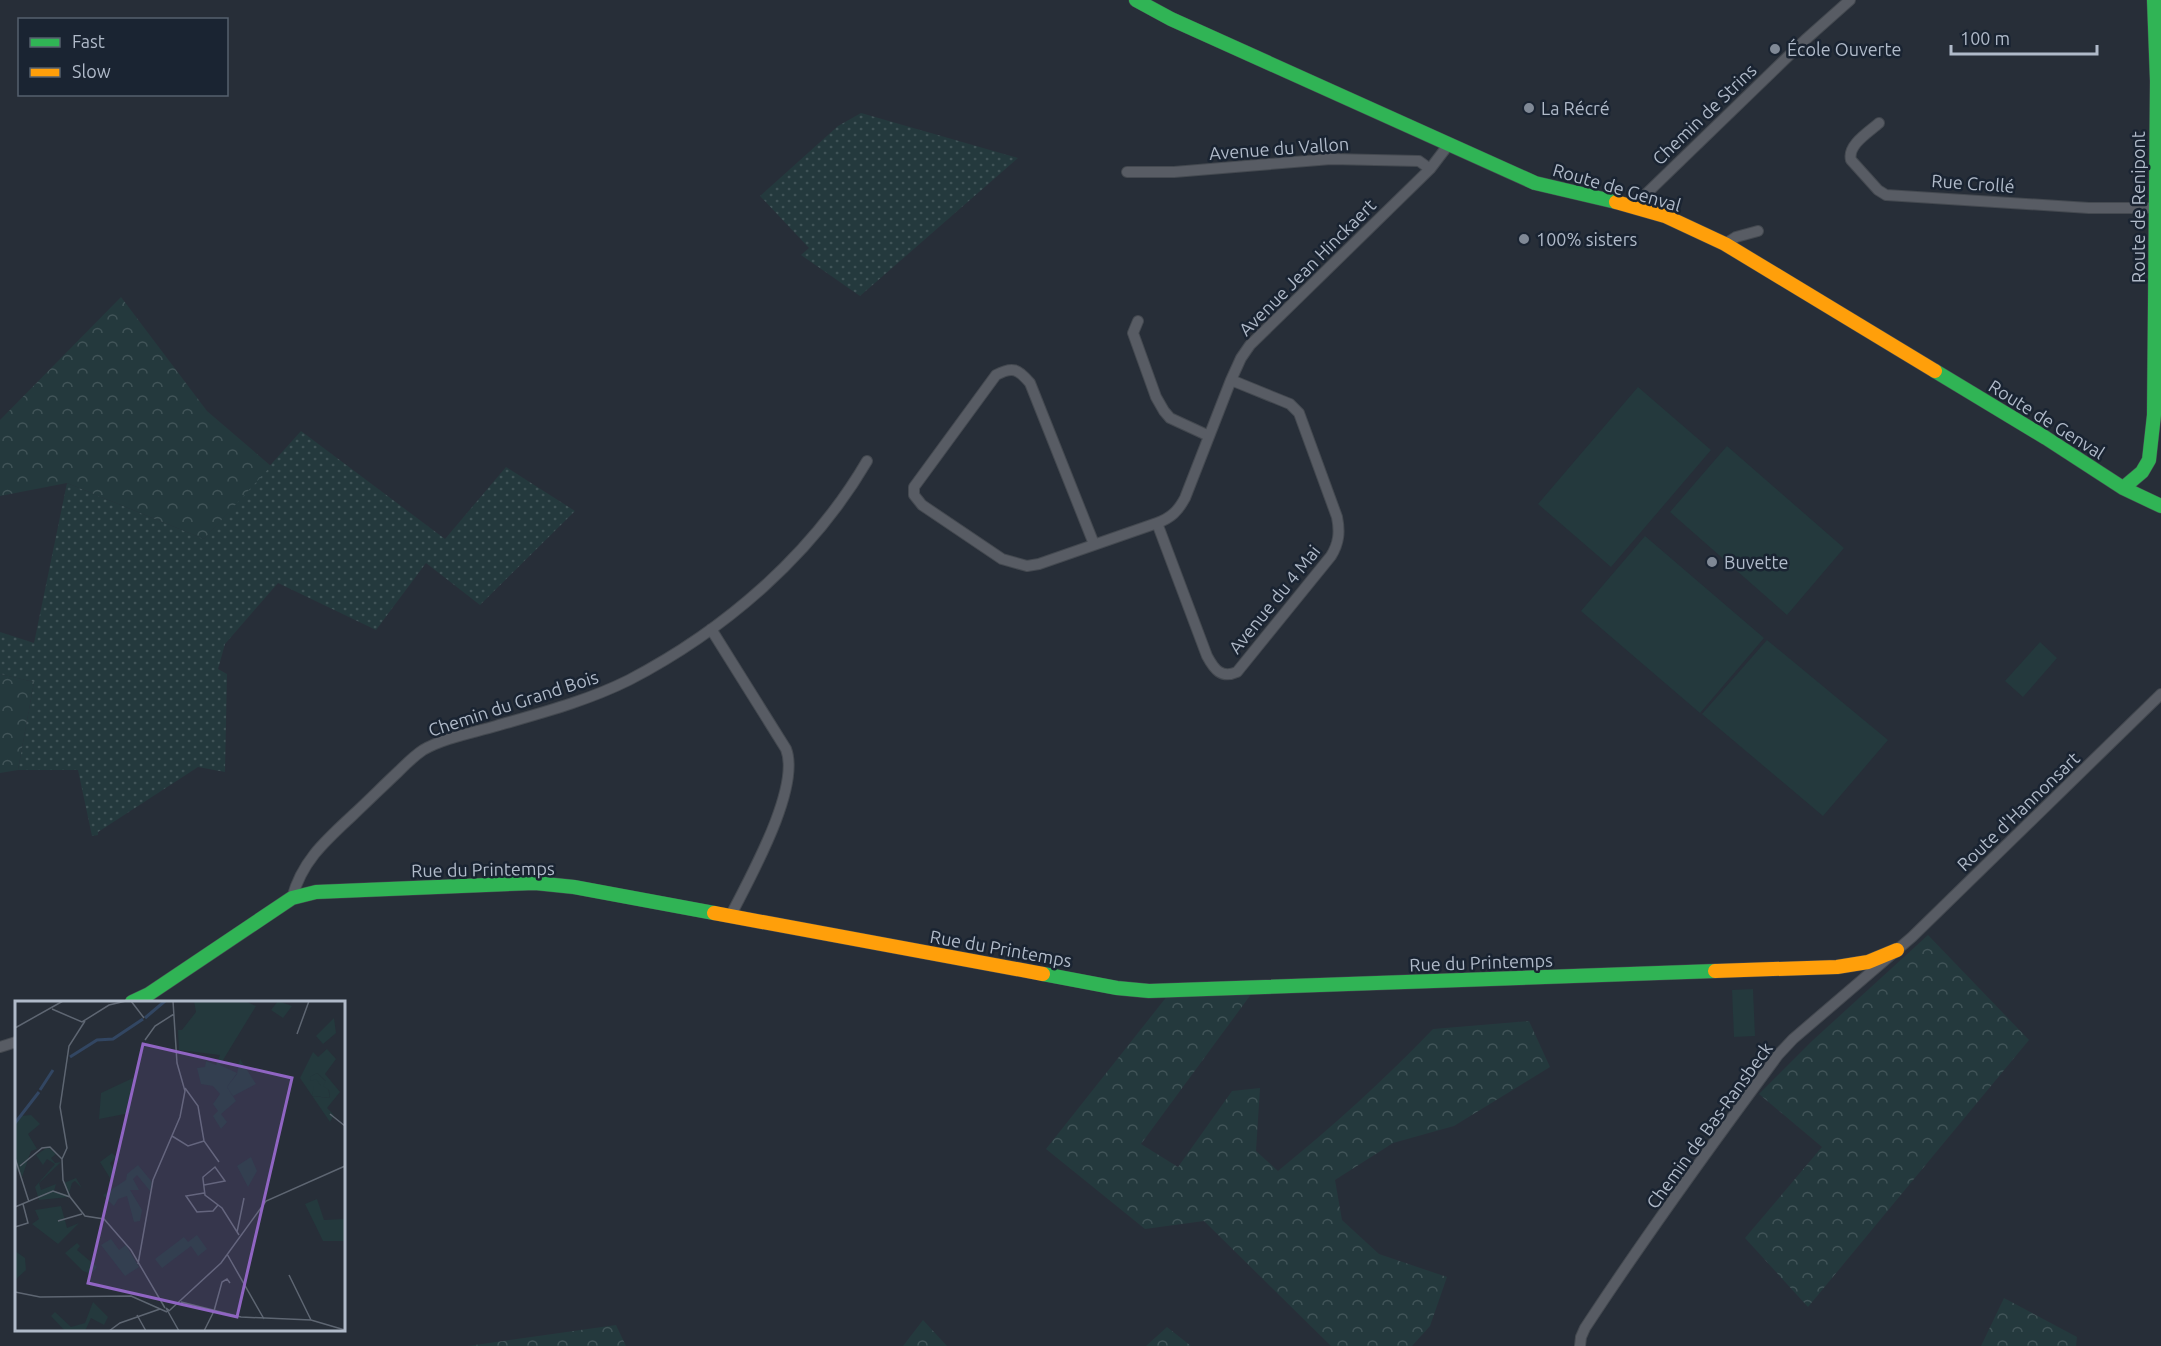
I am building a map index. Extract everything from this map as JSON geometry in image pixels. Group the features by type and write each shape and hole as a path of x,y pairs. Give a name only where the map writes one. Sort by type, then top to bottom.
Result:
{"street":[{"name":"Route de Genval","path":"1136,0 1171,19 1535,183 1642,209 1684,224 1725,244 2156,506 2161,517"},
{"name":"Chemin de Strins","path":"1642,209 1647,193 1789,55 1850,0"},
{"name":"Route de Renipont","path":"2125,489 2127,482 2143,471 2148,463 2154,415 2158,205 2154,0"},
{"name":"Rue Crollé","path":"1879,123 1852,148 1850,155 1851,160 1878,190 1886,195 2089,208 2158,205"},
{"name":"Avenue Jean Hinckaert","path":"1094,544 1030,383 1015,370 1006,370 996,375 914,487 914,495 922,505 1002,559 1027,566 1039,564 1172,516 1185,498 1240,358 1250,345 1430,169 1449,144"},
{"name":"Avenue du Vallon","path":"1127,172 1174,172 1354,158 1419,160 1430,169"},
{"path":"1725,244 1736,237 1758,231"},
{"path":"1138,321 1133,333 1159,404 1170,418 1209,436"},
{"name":"Avenue du 4 Mai","path":"1157,523 1207,656 1216,671 1224,675 1237,672 1338,545 1340,531 1338,517 1299,413 1290,404 1231,380"},
{"name":"Route de Renipont","path":"2154,415 2161,442"},
{"name":"Chemin du Grand Bois","path":"292,898 301,872 315,852 423,750 463,735 549,711 603,692 651,668 711,629 752,597 799,554 846,495 867,461"},
{"path":"711,629 786,749 789,758 786,785 773,827 731,915"},
{"name":"Route d'Hannonsart","path":"1897,950 2161,694"},
{"name":"Rue du Printemps","path":"134,1001 292,898 316,892 554,883 1106,986 1149,991 1837,967 1868,962 1897,950"},
{"name":"Chemin de Bas-Ransbeck","path":"1580,1346 1585,1328 1614,1285 1778,1055 1793,1039 1897,950"},
{"path":"0,1047 15,1042"}],"green space":[{"path":"861,113 1018,158 860,296 801,255 809,248 760,196 838,126"},
{"path":"121,297 207,411 271,466 204,539 67,483 0,496 0,420"},
{"path":"1638,387 1711,450 1611,567 1538,504"},
{"path":"301,431 445,539 506,467 575,511 480,605 426,563 376,630 278,583 225,644 218,669 227,674 225,772 198,767 98,832 98,835 92,836 78,770 18,770 34,682 0,674 0,632 34,643 67,483 204,539"},
{"path":"1727,446 1844,548 1787,615 1670,512"},
{"path":"1645,536 1764,638 1700,713 1581,611"},
{"path":"1767,640 1888,740 1823,816 1702,714"},
{"path":"2040,642 2057,658 2023,697 2005,681"},
{"path":"0,674 34,682 18,770 0,773"},
{"path":"1928,935 2029,1040 1808,1307 1745,1238 1822,1147 1759,1094 1812,1041"},
{"path":"1753,989 1755,1036 1734,1037 1732,990"},
{"path":"1252,993 1141,1144 1178,1167 1232,1091 1260,1088 1256,1151 1278,1171 1357,1103 1433,1029 1529,1021 1550,1067 1454,1126 1393,1143 1335,1180 1342,1220 1379,1254 1447,1277 1430,1326 1412,1346 1331,1346 1204,1221 1145,1229 1046,1149 1168,995"},
{"path":"2004,1298 2077,1337 2076,1346 1981,1346"},
{"path":"923,1320 947,1346 903,1346"},
{"path":"616,1325 626,1346 468,1346"},
{"path":"1167,1327 1191,1346 1146,1346"}],"traffic: fast":[{"path":"1136,0 1171,19 1535,183 1616,202"},
{"path":"2123,488 2142,472 2149,460 2154,415 2157,81 2154,0"},
{"path":"1935,371 2123,488 2161,506"},
{"path":"134,1001 149,994 292,898 316,892 535,883 574,887 714,913"},
{"path":"1043,974 1117,988 1149,991 1715,971"}],"traffic: slow":[{"path":"1616,202 1665,216 1725,244 1935,371"},
{"path":"714,913 1043,974"},
{"path":"1715,971 1837,967 1868,962 1897,950"}],"place":[{"name":"École Ouverte","path":"1775,49"},
{"name":"La Récré","path":"1529,108"},
{"name":"100% sisters","path":"1524,239"},
{"name":"Buvette","path":"1712,562"}]}
